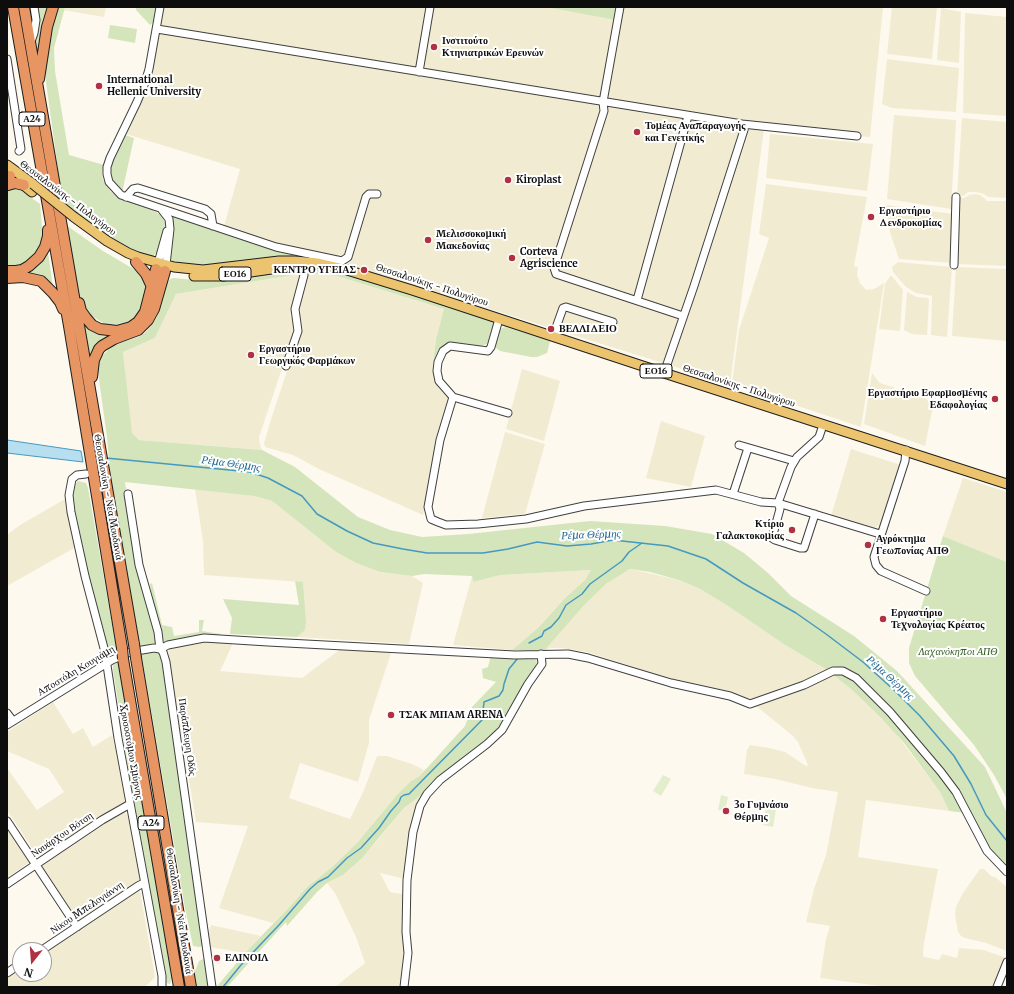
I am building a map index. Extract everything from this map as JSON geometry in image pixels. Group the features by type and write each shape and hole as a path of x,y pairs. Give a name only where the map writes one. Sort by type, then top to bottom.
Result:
{"highway":[{"name":"Θεσσαλονίκη - Νέα Μουδανιά","path":"12,7 48,216 69,326 87,445 89,471 124,659 179,987"},
{"name":"Θεσσαλονίκη - Νέα Μουδανιά","path":"24,7 134,644 191,987"},
{"path":"38,93 47,27 53,7"},
{"path":"8,175 15,182 28,185"},
{"path":"7,271 16,272 29,266 42,253 48,236 48,216"},
{"path":"136,262 146,274 152,288"},
{"path":"71,279 81,311 92,325 108,331 125,330 138,322 145,312 152,288 161,267"},
{"path":"94,415 92,369 96,354 105,344 138,330 148,320 156,304 161,267"},
{"path":"7,278 33,279 41,281 48,286 60,302 69,326"}],"main road":[{"name":"Θεσσαλονίκης - Πολυγύρου","path":"8,175 28,185 106,246 136,262 161,267 192,276 214,276 304,263 347,270 1007,484"},
{"name":"Θεσσαλονίκης - Πολυγύρου","path":"72,219 119,249 161,267"}],"street":[{"path":"30,44 36,20 34,7"},
{"path":"160,7 149,69 145,83 107,167 109,182 121,195 276,247 342,261 348,256 366,197 369,194 377,194"},
{"path":"419,72 430,7"},
{"path":"620,7 603,102 604,111 554,268 556,274 683,316"},
{"path":"156,29 688,116 742,124 858,136"},
{"path":"7,59 21,149 19,151"},
{"path":"636,300 688,116"},
{"path":"664,374 744,130 744,126 742,124"},
{"path":"126,196 133,189 138,188 205,208 211,214 213,226"},
{"path":"954,265 956,196"},
{"path":"160,209 169,219 170,229 161,267"},
{"path":"286,366 298,331 295,309 304,275 304,263"},
{"path":"553,336 562,310 566,307 613,322"},
{"path":"499,319 491,347 488,351 450,346 443,351 438,362 437,370 439,381 453,397 508,413"},
{"path":"453,397 440,440 428,507 431,519 438,522 446,524 478,524 526,519 584,506 711,490 721,491 761,502 778,503 880,534"},
{"path":"815,514 804,548 772,538 780,509 778,503 794,461 819,437 823,425"},
{"path":"739,445 794,461"},
{"path":"733,494 748,448"},
{"path":"906,450 905,461 880,534 874,557 876,565 882,571 926,591"},
{"name":"Χρυσοστόμου Σμύρνης","path":"89,471 72,479 69,495 85,576 107,662 107,672 130,804 162,976 162,987"},
{"name":"Παράπλευρη Οδός","path":"128,494 139,566 158,632 160,649 163,652 166,668 212,987"},
{"name":"Αποστόλη Κουγιάμη","path":"10,723 107,662 130,652 154,648 160,649 168,645 204,638 515,655 568,654 588,658 671,683 730,696 750,704 808,683 833,671 840,670 847,672 862,684 890,712 941,772 956,792 987,851 1007,872"},
{"path":"404,987 408,953 406,932 407,880 413,832 420,806 427,794 440,780 492,740 502,730 528,684 542,664 541,654"},
{"path":"96,669 107,672"},
{"path":"7,713 10,723"},
{"name":"Ναυάρχου Βότση","path":"7,884 102,820 130,804"},
{"path":"7,821 77,927"},
{"name":"Νίκου Μπελογιάννη","path":"52,943 144,883"},
{"path":"997,987 1007,962"}],"shaded area":[{"path":"65,7 106,7 104,17 63,10"},
{"path":"163,7 883,7 870,137 764,129 730,384 224,226 240,169 126,134 142,100 152,73"},
{"path":"892,7 937,7 932,59 887,54"},
{"path":"941,8 961,12 959,63 937,60"},
{"path":"965,13 1007,17 1007,116 963,113"},
{"path":"887,59 959,68 956,112 892,108 882,104"},
{"path":"894,115 956,120 951,209 887,199"},
{"path":"962,118 1007,122 1007,198 988,197 984,194 976,192 968,192 963,196 957,195"},
{"path":"770,134 873,144 867,191 766,178"},
{"path":"766,184 867,197 854,266 858,267 857,275 860,283 866,290 874,289 884,283 861,427 732,384 739,330 769,238 759,234"},
{"path":"976,194 982,196 987,201 1007,201 1007,266 955,264 957,198 964,198 969,195"},
{"path":"886,205 953,214 952,263 899,259 890,232"},
{"path":"898,262 952,267 947,337 931,335 932,296 916,293 906,287 893,272 892,267"},
{"path":"956,267 1007,269 1007,341 952,336"},
{"path":"306,273 337,276 444,309 436,339 433,374 439,389 449,398 438,439 423,515 319,469 293,455 265,447 264,443 272,416 300,332 301,322 299,304"},
{"path":"300,274 299,287 290,316 294,318 296,327 259,437 262,450 139,440 131,433 123,352 155,338 176,294"},
{"path":"891,275 903,290 900,331 879,329 885,284"},
{"path":"907,292 917,297 928,298 929,300 927,335 912,334 904,330"},
{"path":"522,369 560,381 544,441 506,429"},
{"path":"872,373 880,383 924,397 933,406 925,446 864,424"},
{"path":"661,421 705,436 691,487 646,478"},
{"path":"505,432 545,444 525,514 482,518"},
{"path":"851,449 901,465 881,524 873,529 831,516"},
{"path":"963,478 1007,492 1007,562 943,536"},
{"path":"195,489 254,496 272,501 336,552 356,563 380,572 412,576 423,583 409,644 297,637 304,630 303,582 204,575 203,541"},
{"path":"65,499 76,547 7,586 7,535 20,525"},
{"path":"630,569 679,580 700,589 728,606 785,645 829,671 766,695 751,699 668,678 587,652 561,648 550,648 544,651 585,603 606,584"},
{"path":"592,570 585,580 566,597 539,627 512,650 453,645 472,576 473,582 501,575"},
{"path":"200,640 233,643 220,671 302,678 342,648 392,650 369,720 369,743 358,782 300,763 289,798 350,819 364,790 377,756 387,756 412,764 424,770 418,777 411,781 382,813 370,830 332,867 306,888 273,923 219,908 248,826 196,822 168,652 171,646"},
{"path":"832,674 851,689 893,730 940,792 949,811 866,800 858,857 938,869 924,943 924,957 939,960 942,954 957,958 959,948 984,950 1006,958 992,987 887,987 820,978 826,939 830,926 806,922 814,889 826,855 838,792 744,774 747,750 750,745 785,752 806,766 808,765 798,742 793,736 756,706 757,704"},
{"path":"53,702 73,734 83,728 93,747 112,735 128,800 39,859 7,810 7,768 37,810 64,792 49,769 7,751 7,732"},
{"path":"424,793 415,808 409,880 380,873 390,892 408,895 402,931 404,949 400,987 335,987 365,963 356,937 335,893 327,883 343,875 352,867 377,841 404,808"},
{"path":"121,813 126,813 128,816 140,880 77,922 41,865"},
{"path":"7,827 30,862 7,878"},
{"path":"980,869 984,869 1007,887 1007,951 986,943 965,938 958,932 955,915 956,907 963,893"},
{"path":"140,891 155,977 145,987 7,987 7,978 12,975 12,982 52,982 52,948 133,892"},
{"path":"211,925 261,936 245,953 210,947 209,931"}],"green space":[{"path":"37,7 47,7 42,21 38,55 36,56"},
{"path":"55,7 65,7 54,48 55,71 69,155 104,165 102,173 103,180 111,192 133,203 145,206 161,215 165,223 164,233 159,250 152,257 125,249 63,206 46,82 45,60"},
{"path":"136,7 158,7 156,20 150,25 136,10"},
{"path":"546,7 618,7 616,20"},
{"path":"110,25 137,29 135,43 108,38"},
{"path":"125,135 134,138 122,193 113,182 110,169 112,161"},
{"path":"10,188 18,188 40,204 43,238 32,262 7,270 7,190"},
{"path":"174,217 301,258 211,268 175,264 170,258 171,219"},
{"path":"66,225 103,251 142,274 147,284 146,299 139,314 127,322 113,325 105,324 90,315 81,302 76,286"},
{"path":"47,246 54,294 49,287 11,275"},
{"path":"307,268 338,272 446,304 493,321 494,325 490,338 487,344 481,346 450,342 439,350 433,363 436,339 444,309 337,276 306,273"},
{"path":"301,269 300,274 176,294 155,338 123,352 132,433 139,440 262,450 295,467 358,517 390,530 422,537 468,534 590,521 665,526 712,534 744,553 768,573 791,596 854,636 897,671 985,767 1007,813 1007,868 987,848 947,775 887,704 860,678 829,671 785,645 728,606 700,589 679,580 650,572 630,569 606,584 585,604 544,651 512,650 539,627 566,597 585,580 591,570 501,575 473,582 472,576 424,574 412,576 380,572 356,563 336,552 272,501 254,496 125,482 137,564 157,642 139,647 111,483 107,437 98,372 99,363 102,356 112,346 138,337 146,332 157,317 167,284 169,280 173,278 205,281"},
{"path":"80,317 118,333 93,351 88,362"},
{"path":"506,327 550,341 547,353 537,357 531,357 500,351 496,348 498,333 502,328"},
{"path":"96,464 142,736 186,987 182,987"},
{"path":"78,481 86,483 88,488 117,652 112,652 108,648 89,577 73,500 73,486"},
{"name":"Λαχανόκηποι ΑΠΘ","path":"943,536 1007,562 1007,799 994,775 974,745 915,676 909,663 909,648"},
{"path":"295,581 303,582 306,622 305,630 297,637 230,634 232,618 223,599 299,605"},
{"path":"152,583 162,625 172,627 174,636 199,632 199,620 204,620 202,631 221,634 220,636 203,635 164,643 153,605 150,584"},
{"path":"154,651 161,656 171,710 205,944 200,947 193,946 185,908 141,652"},
{"path":"528,654 537,661 536,666 498,732 440,775 424,793 404,808 362,858 343,875 327,883 317,892 287,926 286,922 227,987 218,987 218,985 245,953 306,888 332,867 358,842 397,795 427,768 465,726 472,707 496,682 483,678 482,669 488,667 491,655"},
{"path":"119,658 173,976 170,984 167,983 129,773 113,670 113,662"},
{"path":"832,674 848,675 889,712 947,780 966,813 949,811 940,792 904,743 851,689"},
{"path":"663,775 671,779 661,796 653,791"},
{"path":"721,795 728,797 725,811 718,810"},
{"path":"766,807 776,809 773,827 763,825"},
{"path":"203,959 205,960 208,987 196,987 194,974 199,961"}],"water":[{"path":"7,440 81,451 83,462 7,453"}],"waterway":[{"name":"Ρέμα Θέρμης","path":"106,458 250,472 268,478 302,496 317,514 347,531 373,543 403,549 427,553 483,553 537,542 567,546 613,540 668,546 706,559 743,583 796,613 863,662 895,691 920,716 954,756 971,784 986,815 1007,841"},
{"path":"529,643 542,636 544,631 551,627 559,618 566,605 582,594 590,584 622,561 629,552 642,543"},
{"path":"223,987 310,889 318,882 328,877 347,858 361,848 379,828 399,802 401,797 409,794 482,720 484,702 499,696 503,690 509,669 518,658"}],"place":[{"name":"Ινστιτούτο Κτηνιατρικών Ερευνών","path":"434,47"},
{"name":"International Hellenic University","path":"99,86"},
{"name":"Τομέας Αναπαραγωγής και Γενετικής","path":"637,132"},
{"name":"Kiroplast","path":"508,180"},
{"name":"Εργαστήριο Δενδροκομίας","path":"871,217"},
{"name":"Μελισσοκομική Μακεδονίας","path":"428,240"},
{"name":"Corteva Agriscience","path":"512,258"},
{"name":"ΚΕΝΤΡΟ ΥΓΕΙΑΣ","path":"364,270"},
{"name":"ΒΕΛΛΙΔΕΙΟ","path":"551,329"},
{"name":"Εργαστήριο Γεωργικός Φαρμάκων","path":"251,355"},
{"name":"Εργαστήριο Εφαρμοσμένης Εδαφολογίας","path":"995,399"},
{"name":"Κτίριο Γαλακτοκομίας","path":"792,530"},
{"name":"Αγρόκτημα Γεωπονίας ΑΠΘ","path":"868,545"},
{"name":"Εργαστήριο Τεχνολογίας Κρέατος","path":"883,619"},
{"name":"ΤΣΑΚ ΜΠΑΜ ARENA","path":"391,715"},
{"name":"3ο Γυμνάσιο Θέρμης","path":"726,811"},
{"name":"ΕΛΙΝΟΙΛ","path":"217,958"}]}
